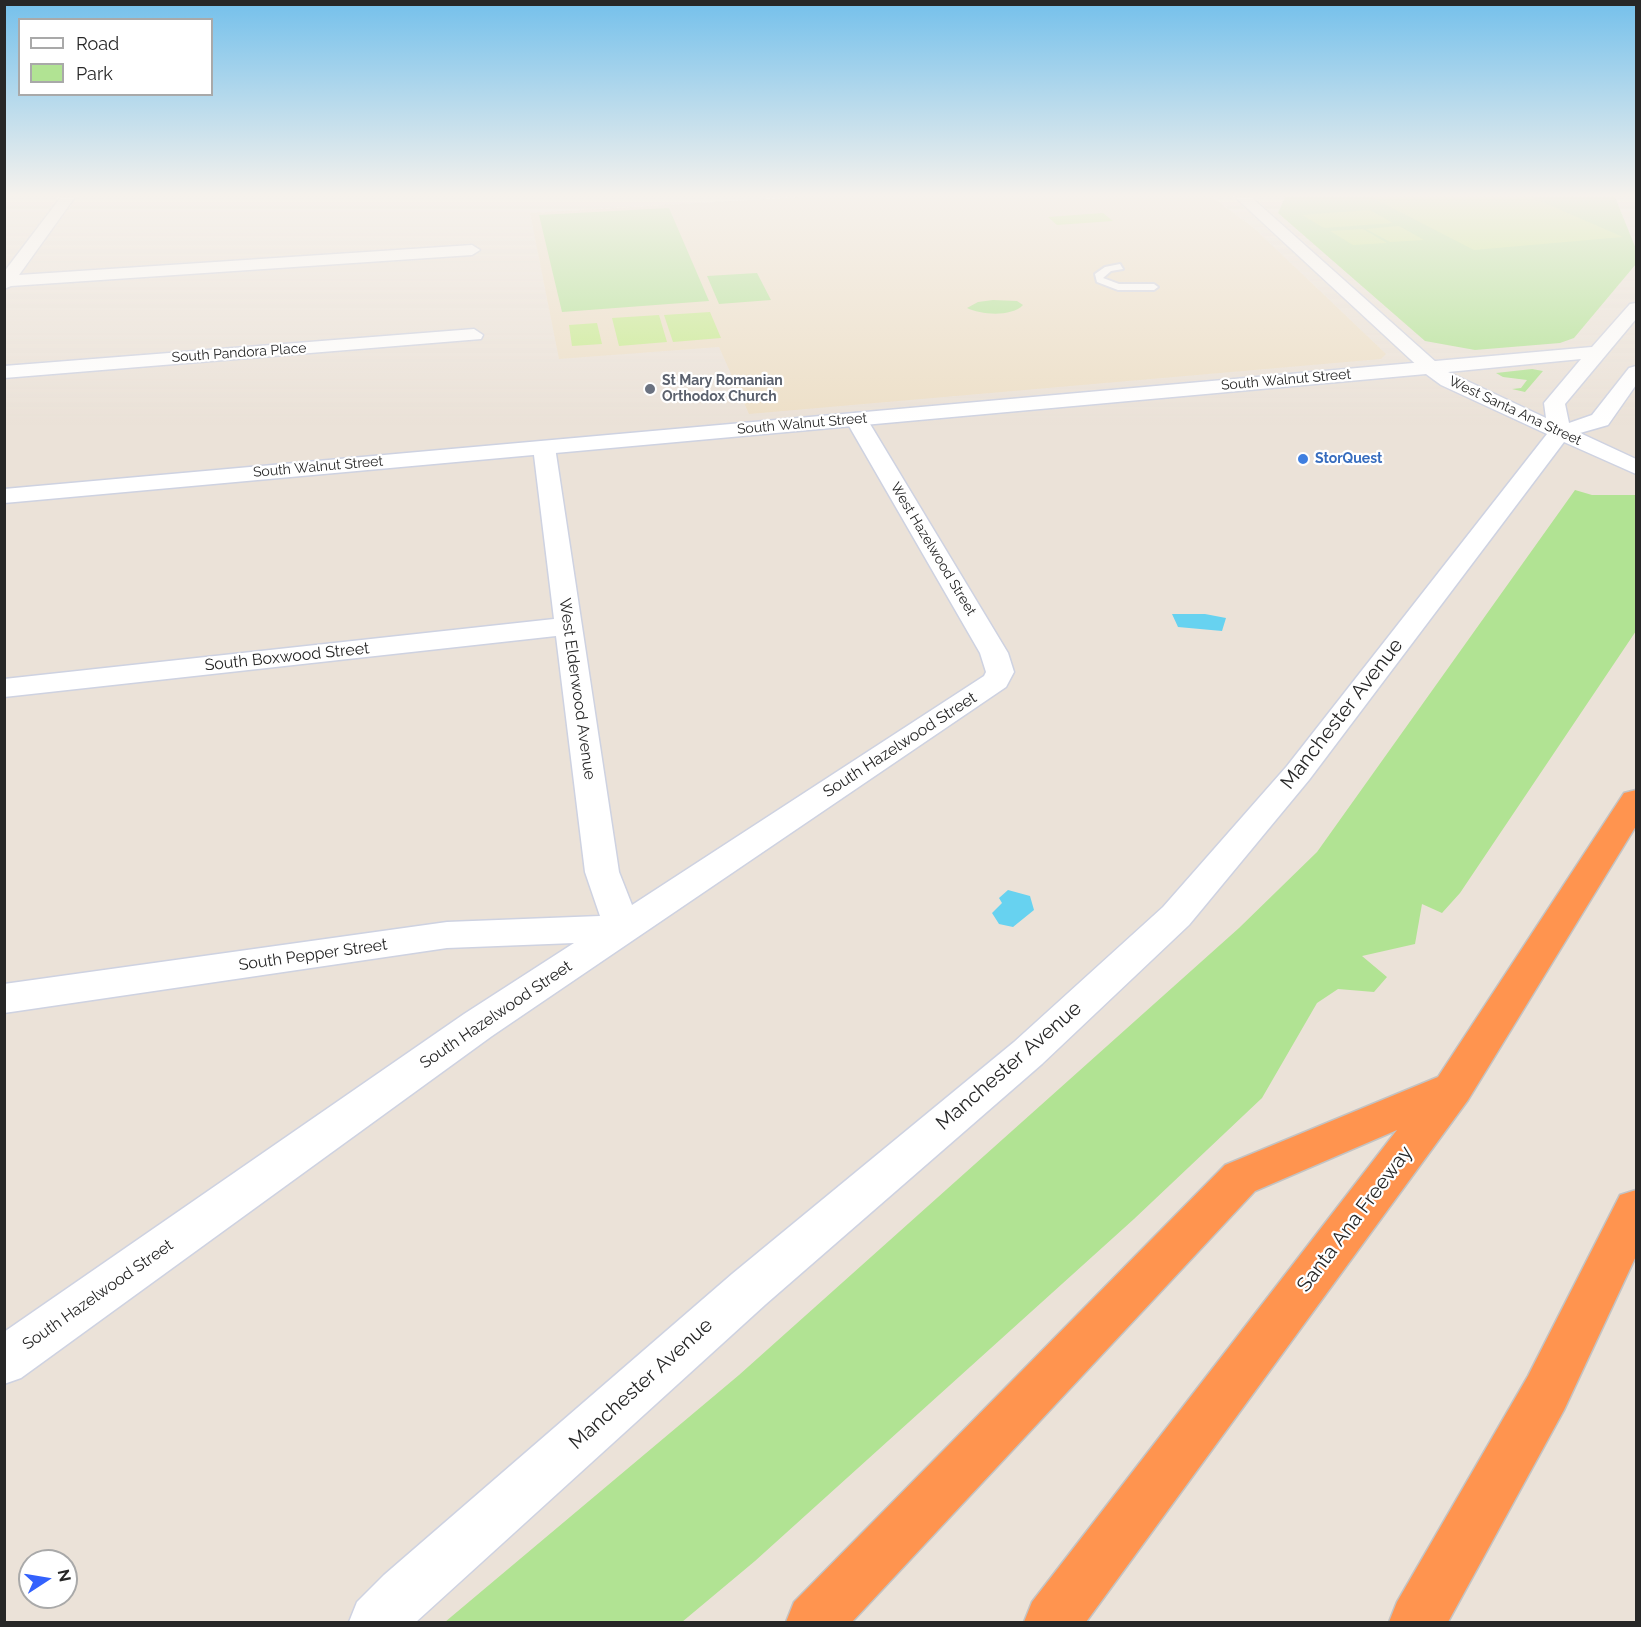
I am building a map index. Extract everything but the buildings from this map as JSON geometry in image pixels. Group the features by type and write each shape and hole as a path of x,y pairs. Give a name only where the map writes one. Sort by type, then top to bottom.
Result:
{"highway":[{"name":"Santa Ana Freeway","path":"1052,1623 1453,1088 1636,801"},
{"path":"814,1623 1240,1178 1453,1088"},
{"path":"1417,1623 1546,1393 1636,1209"}],"street":[{"path":"6,282 138,273"},
{"name":"West Santa Ana Street","path":"1326,273 1448,381 1636,466"},
{"path":"1636,308 1554,403 1560,432 1600,420 1636,372"},
{"name":"South Pandora Place","path":"4,372 474,335"},
{"name":"South Walnut Street","path":"4,496 1599,352"},
{"name":"West Hazelwood Street","path":"856,419 994,653 1000,672 996,681"},
{"name":"Manchester Avenue","path":"377,1623 404,1595 749,1289 1028,1053 1176,916 1298,772 1560,432"},
{"name":"West Elderwood Avenue","path":"544,447 602,872 623,928"},
{"name":"South Boxwood Street","path":"4,688 569,626"},
{"name":"South Hazelwood Street","path":"4,1361 478,1025 996,681"},
{"name":"South Pepper Street","path":"4,999 447,935 623,928"}],"lane":[{"path":"1102,273 1098,276 1100,280 1118,287 1154,287"}],"shaded area":[{"path":"542,273 1301,273 1386,354 1381,359 749,414 719,347 559,359"}],"green space":[{"path":"553,273 697,273 709,301 562,312"},
{"path":"757,273 771,300 719,304 707,276"},
{"path":"1347,273 1629,273 1574,338 1560,343 1475,350 1425,341"},
{"path":"1017,301 1023,305 1012,312 996,314 967,308 978,302"},
{"path":"710,312 721,338 673,342 664,315"},
{"path":"659,315 667,342 619,346 612,318"},
{"path":"597,323 602,344 572,346 569,325"},
{"path":"1532,369 1543,371 1525,392 1512,389 1521,388 1527,380 1503,377 1496,373"},
{"path":"1575,490 1592,495 1636,495 1636,631 1460,893 1442,913 1422,904 1415,944 1362,956 1387,977 1374,992 1338,989 1317,1003 1262,1098 1134,1219 755,1561 682,1622 445,1622 739,1375 1239,928 1317,852"}],"water":[{"path":"1172,614 1205,614 1226,618 1222,631 1178,627"},
{"path":"1008,890 1030,896 1034,910 1013,927 999,924 992,913 1002,903 999,898"}],"place":[{"name":"St Mary Romanian Orthodox Church","path":"650,389"},
{"name":"StorQuest","path":"1303,459"}]}
